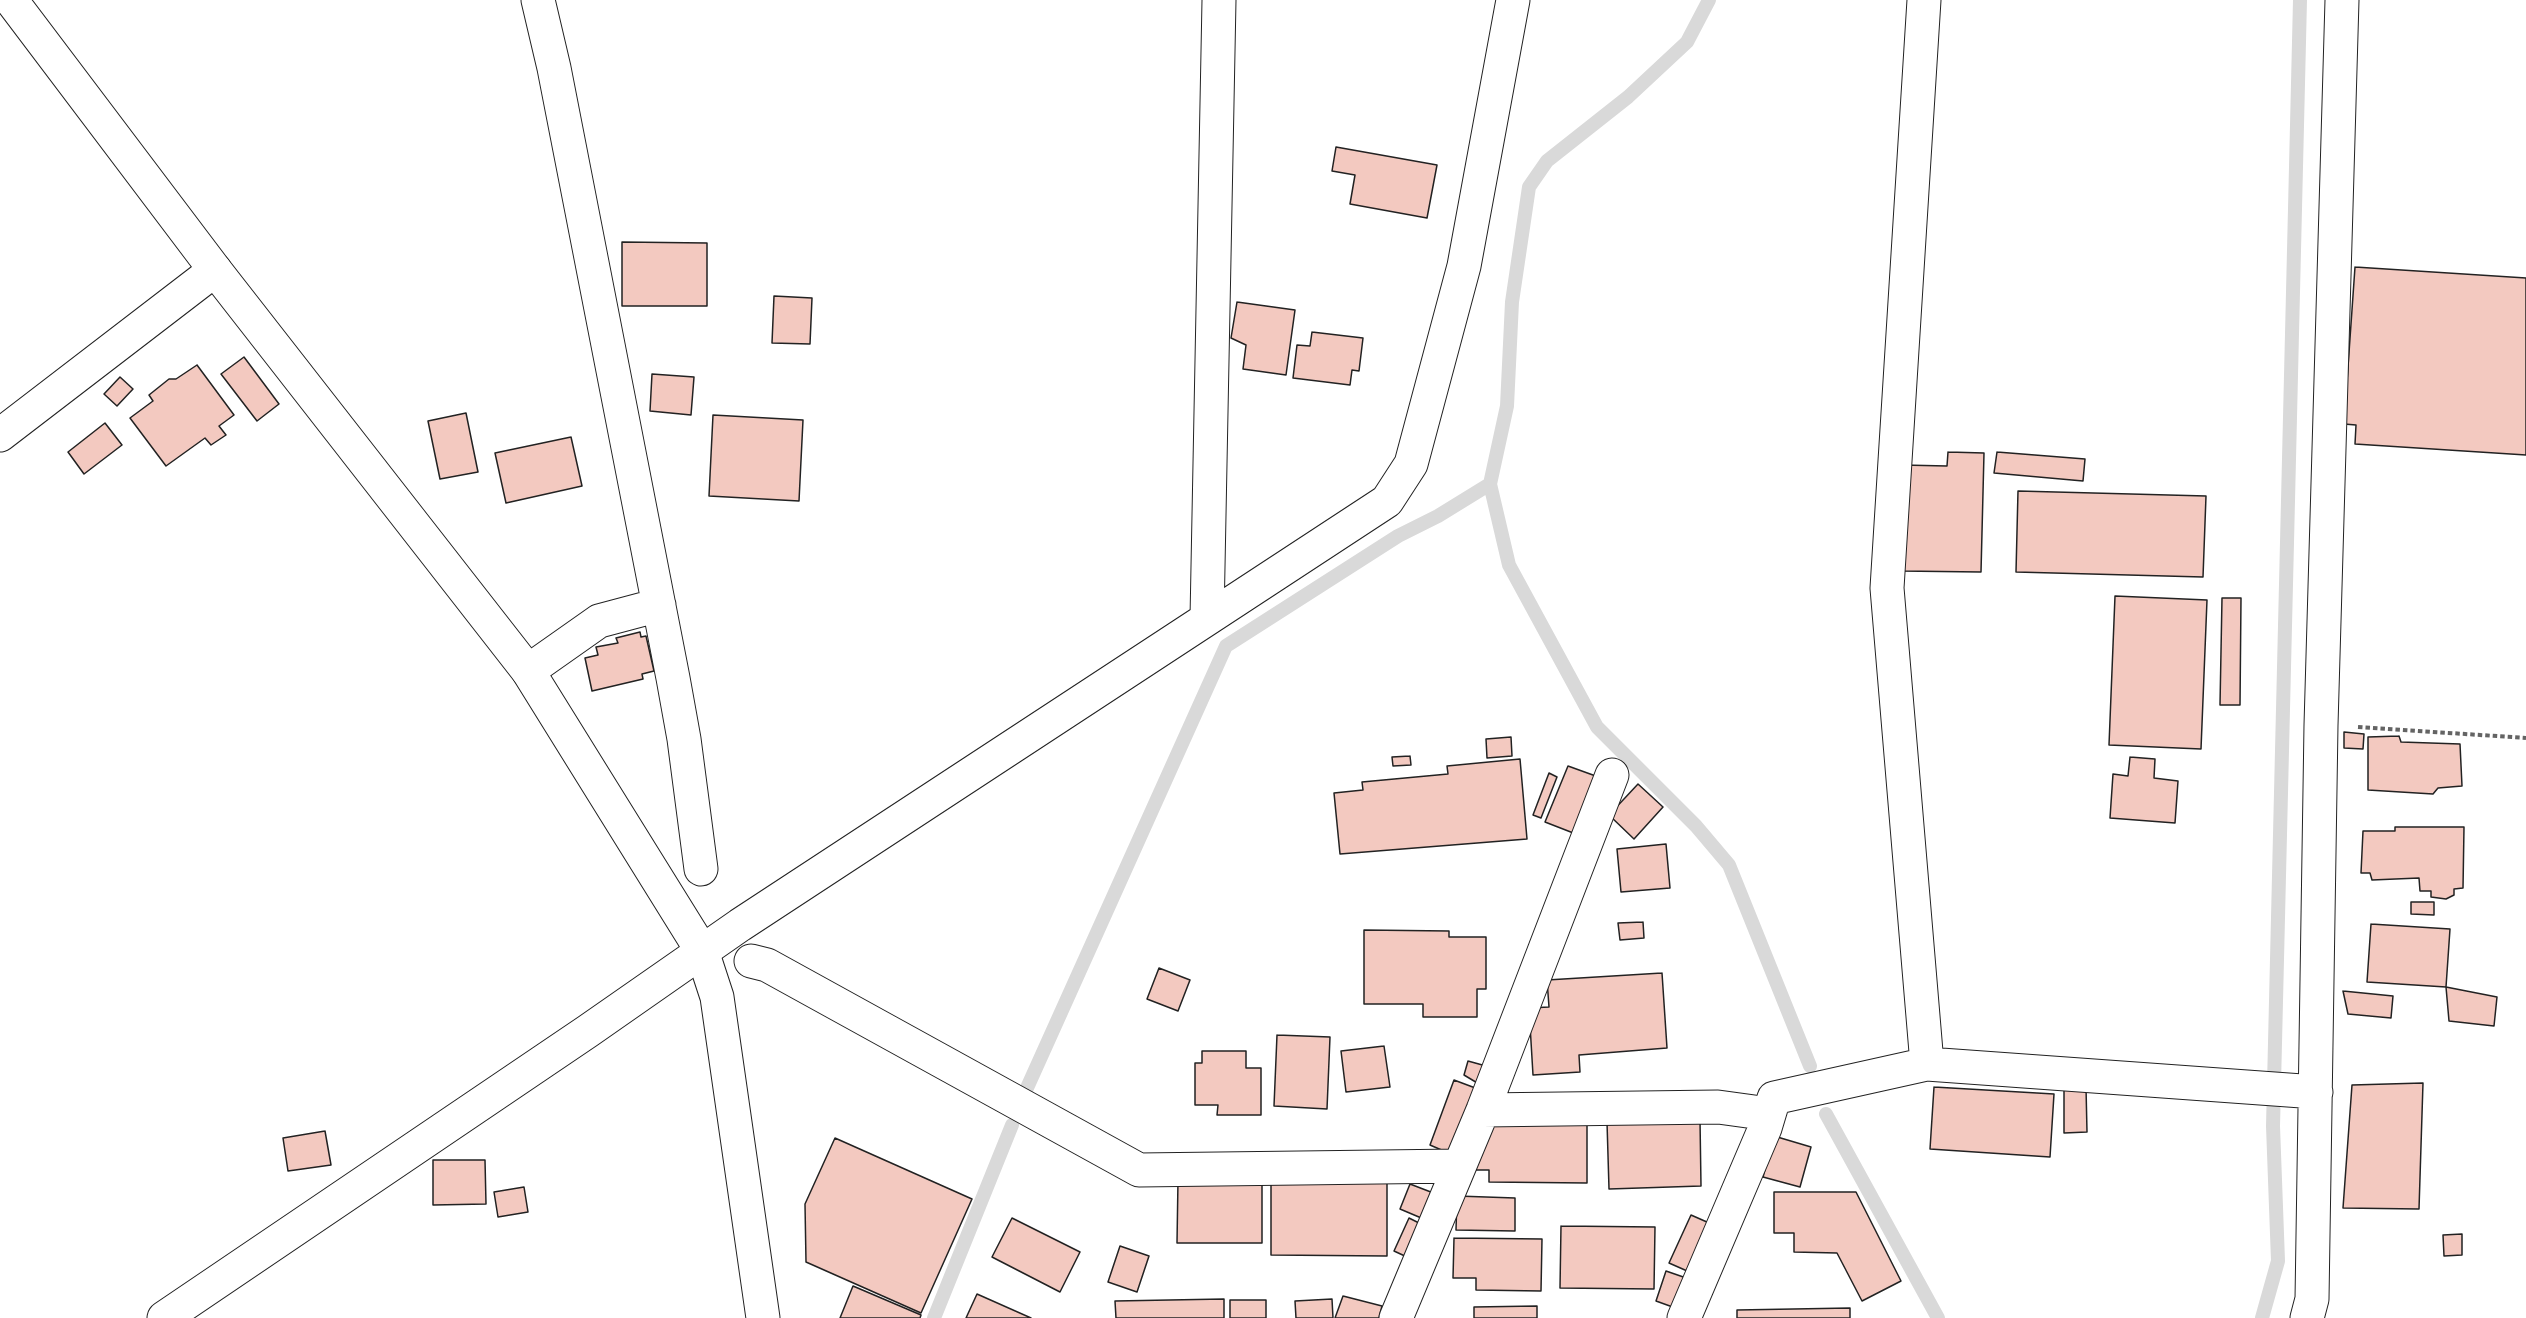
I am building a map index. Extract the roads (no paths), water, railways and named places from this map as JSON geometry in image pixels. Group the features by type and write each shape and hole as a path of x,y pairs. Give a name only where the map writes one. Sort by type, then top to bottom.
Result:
{"street":[{"path":"11,0 215,270 528,671 702,951 717,997 763,1318"},
{"path":"538,0 554,68 659,605 684,739 701,869"},
{"path":"1207,618 1220,0"},
{"path":"164,1318 588,1031 702,951 1387,501 1411,465 1464,266 1513,0"},
{"path":"1924,0 1887,588 1927,1064"},
{"path":"2307,1318 2312,1299 2305,1091 2321,724 2342,0"},
{"path":"0,435 215,270"},
{"path":"528,671 599,621 659,605"},
{"path":"1396,1318 1483,1110 1612,775"},
{"path":"751,961 766,965 1139,1170 1459,1166"},
{"path":"1684,1318 1765,1128 1774,1098 1927,1064 2305,1091"},
{"path":"1483,1110 1718,1107 1769,1114"}],"waterway":[{"path":"1026,1090 1226,646 1398,536 1438,516 1490,484 1507,406 1512,302 1529,187 1547,161 1628,97 1687,42 1709,0"},
{"path":"2262,1318 2278,1261 2273,1126 2300,0"},
{"path":"1490,484 1509,565 1597,727 1696,826 1729,865 1810,1066"},
{"path":"1826,1114 1938,1318"},
{"path":"934,1318 1012,1125"}]}
